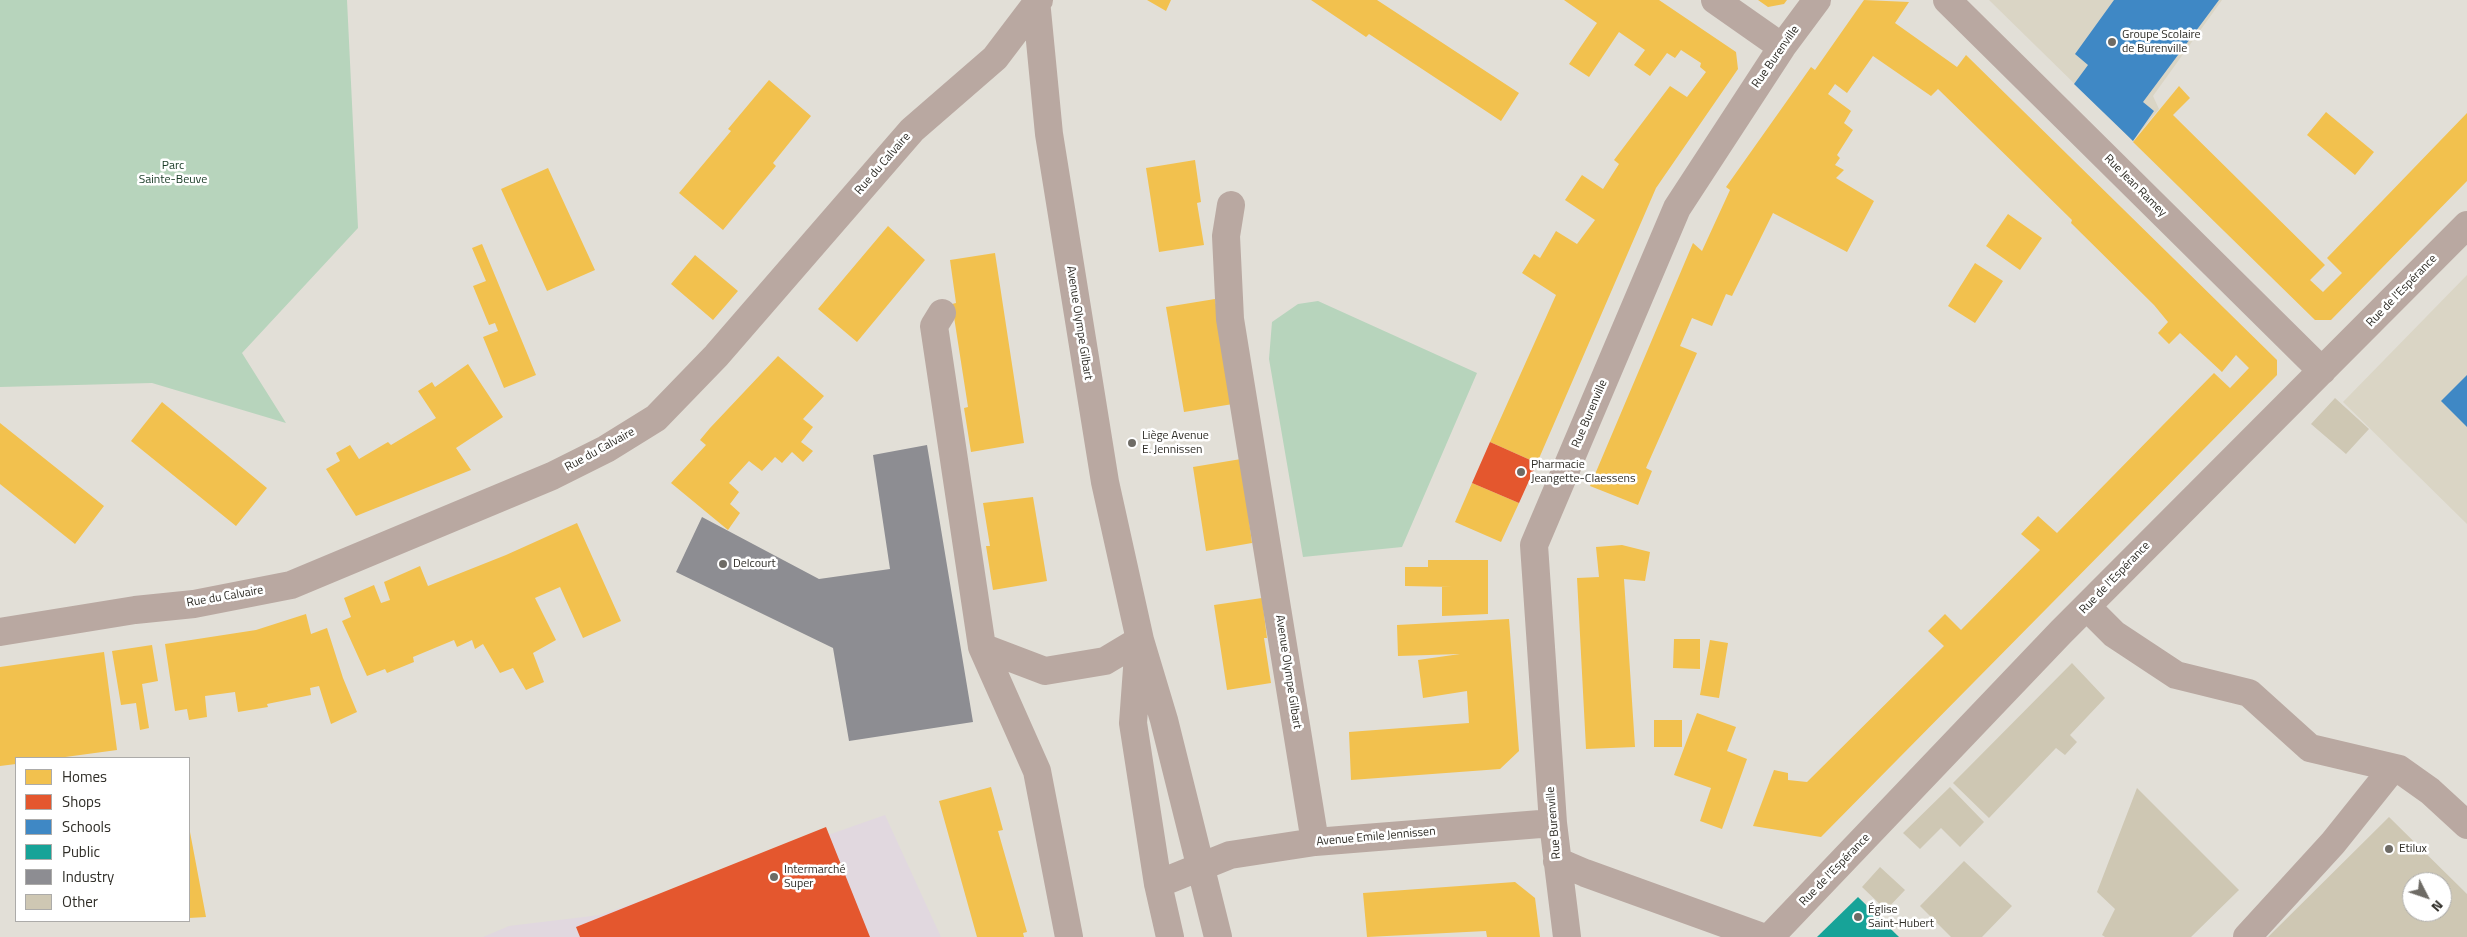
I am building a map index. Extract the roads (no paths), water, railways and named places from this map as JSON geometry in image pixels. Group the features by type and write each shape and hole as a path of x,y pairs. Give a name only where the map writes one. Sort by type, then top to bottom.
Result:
{"street":[{"path":"1715,0 1782,47"},
{"name":"Rue Burenville","path":"1568,937 1553,823 1534,545 1676,208 1782,47 1818,0"},
{"name":"Rue Jean Ramey","path":"1947,0 2322,371"},
{"name":"Rue du Calvaire","path":"0,632 135,610 194,604 291,585 552,476 606,449 656,418 716,356 912,130 994,58 1037,1"},
{"name":"Avenue Olympe Gilbart","path":"1037,1 1049,134 1104,482 1140,640 1164,720 1202,865 1218,937"},
{"name":"Avenue Olympe Gilbart","path":"1231,205 1226,236 1230,319 1315,842"},
{"name":"Rue de l'Espérance","path":"1770,937 2087,607 2467,224"},
{"path":"942,312 934,326 982,647 1037,771 1069,937"},
{"path":"2087,607 2114,634 2176,676 2249,693 2310,748 2399,769 2430,791 2467,825"},
{"path":"982,647 1045,671 1105,661 1140,640"},
{"name":"Avenue Olympe Gilbart","path":"1140,640 1133,723 1158,884 1170,937"},
{"path":"2247,937 2334,843 2393,768"},
{"name":"Avenue Emile Jennissen","path":"1158,884 1230,855 1315,842 1553,823"},
{"path":"1557,860 1585,873 1762,937"}],"place":[{"name":"Groupe Scolaire de Burenville","path":"2112,42"},
{"name":"Liège Avenue E. Jennissen","path":"1132,443"},
{"name":"Pharmacie Jeangette-Claessens","path":"1521,472"},
{"name":"Delcourt","path":"723,564"},
{"name":"Etilux","path":"2389,849"},
{"name":"Intermarché Super","path":"774,877"},
{"name":"Église Saint-Hubert","path":"1858,917"}],"park label":[{"name":"Parc Sainte-Beuve","path":"173,173"}]}
